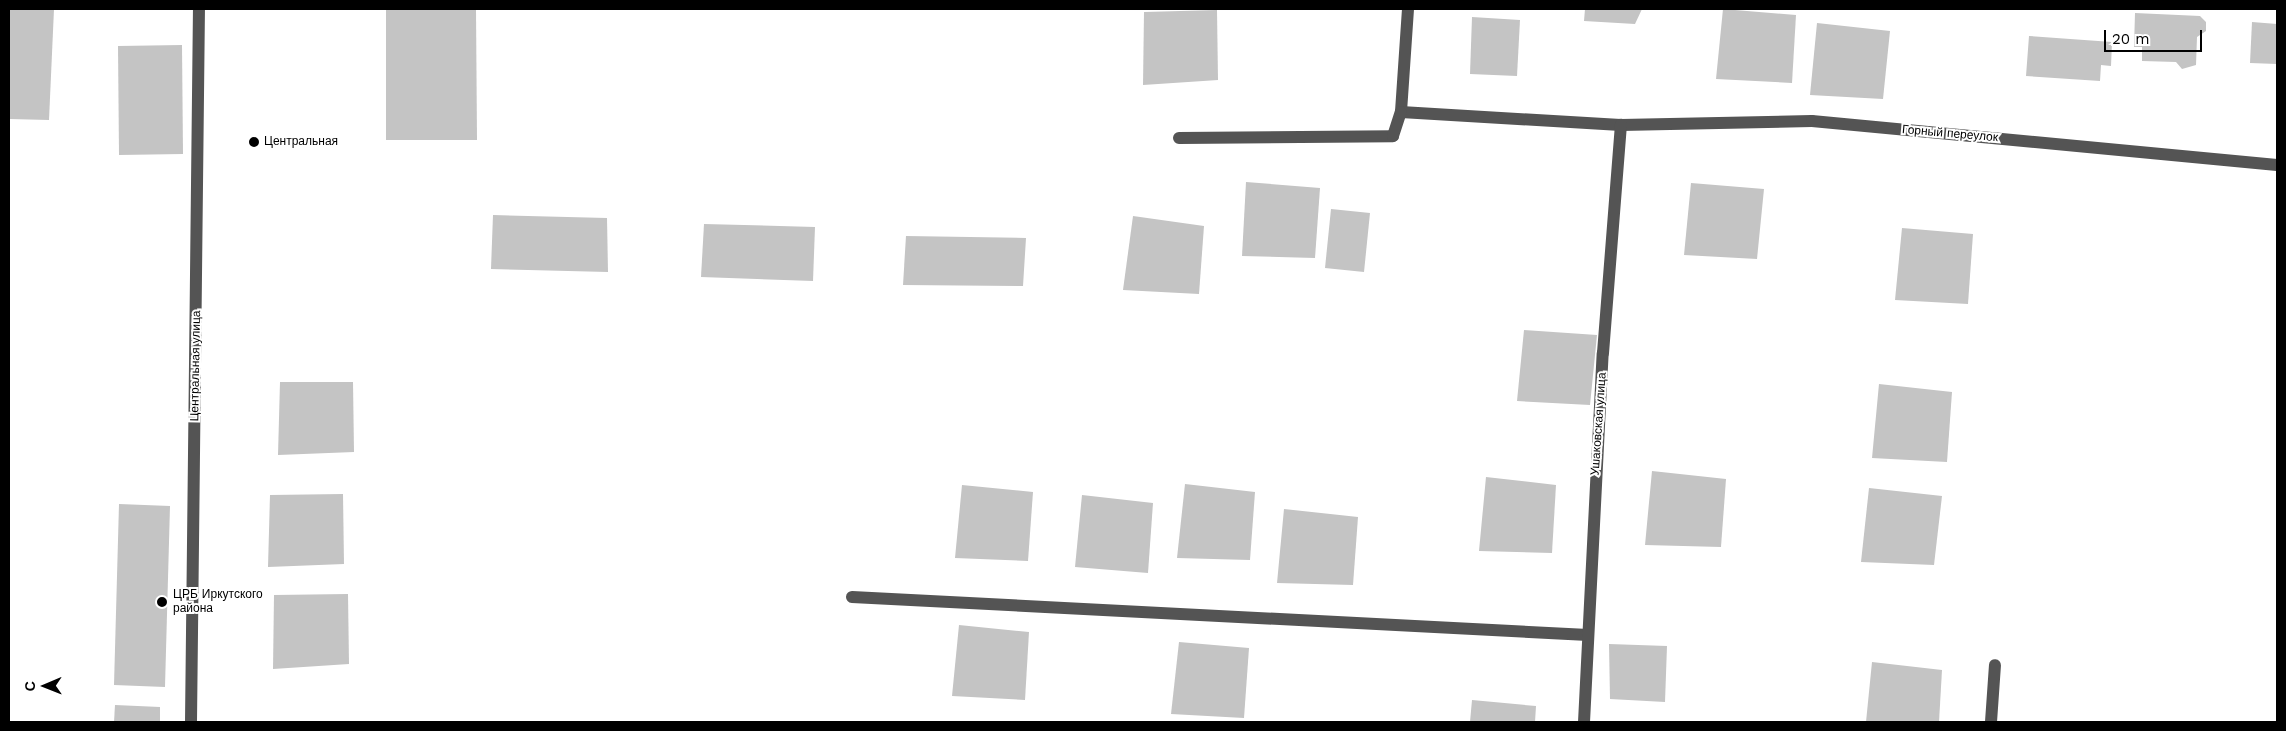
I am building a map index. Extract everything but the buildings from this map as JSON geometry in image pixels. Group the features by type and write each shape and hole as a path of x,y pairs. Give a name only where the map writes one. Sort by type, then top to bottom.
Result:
{"street":[{"name":"Центральная улица","path":"191,722 199,9"},
{"path":"1179,138 1393,136 1400,112 1408,9"},
{"name":"Горный переулок","path":"1400,112 1621,125 1812,121 2277,165"},
{"name":"Ушаковская улица","path":"1584,722 1621,125"},
{"path":"852,598 1588,635"},
{"path":"1991,722 1994,666"}],"place":[{"name":"Центральная","path":"254,142"},
{"name":"ЦРБ Иркутского района","path":"162,602"}]}
